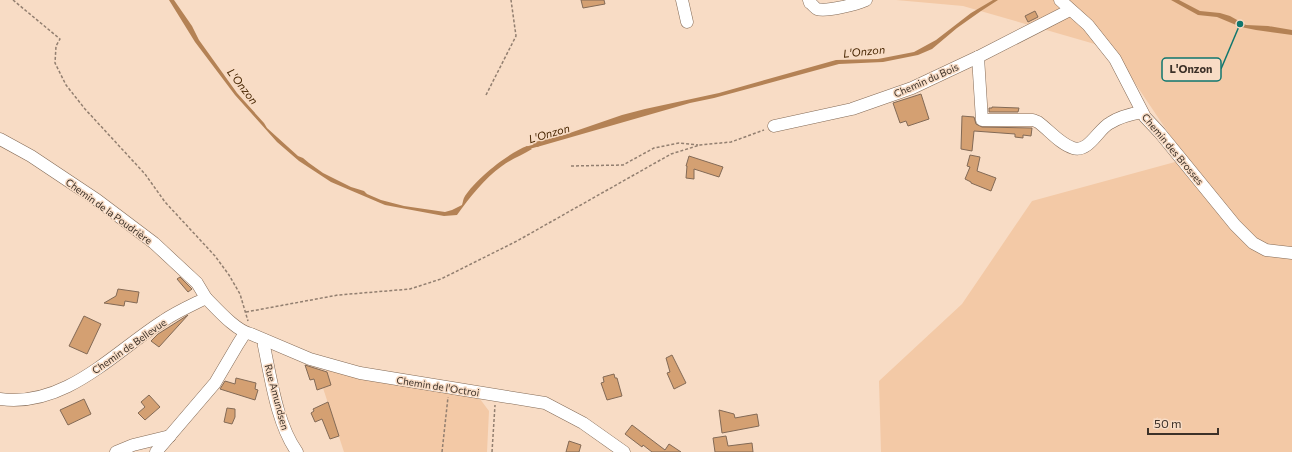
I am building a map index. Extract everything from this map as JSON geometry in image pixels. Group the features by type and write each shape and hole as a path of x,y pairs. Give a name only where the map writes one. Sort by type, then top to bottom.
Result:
{"street":[{"path":"682,0 687,22"},
{"path":"809,0 810,3 817,9 827,9 854,5 866,0"},
{"name":"Chemin des Brosses","path":"1060,0 1088,25 1115,59 1145,117 1160,133 1235,225 1253,243 1266,250 1292,252"},
{"name":"Chemin du Bois","path":"774,126 852,109 912,88 978,57 1070,10"},
{"path":"978,57 982,120 1033,120 1038,122 1065,144 1075,149 1083,147 1092,141 1109,123 1124,116 1142,112"},
{"name":"Chemin de la Poudrière","path":"0,139 31,156 97,200 148,238 197,283 206,298"},
{"path":"156,452 215,383 238,344 248,333 222,314 206,298"},
{"name":"Chemin de Bellevue","path":"0,399 35,399 59,391 85,377 164,320 206,298"},
{"name":"Chemin de l'Octroi","path":"248,333 310,359 360,373 545,403 583,423 624,452"},
{"name":"Rue Amundsen","path":"264,340 267,360 280,414 289,441 297,452"},
{"path":"116,452 133,445 170,436"}],"path":[{"path":"13,0 60,39 56,46 55,62 66,85 85,109 145,174 165,202 215,256 230,275 240,294 246,312 248,333"},
{"path":"486,95 516,36 511,0"},
{"path":"571,166 623,165 654,148 679,143 700,145 731,142 774,126"},
{"path":"246,312 338,294 410,289 441,279 517,241 671,154 700,145"},
{"path":"442,452 449,387"},
{"path":"492,452 495,395"}],"shaded area":[{"path":"169,0 174,0 192,26 199,40 237,93 267,128 298,156 323,173 381,200 404,206 445,212 452,210 462,205 464,197 470,189 502,160 519,149 527,146 532,149 509,161 495,171 457,215 444,216 385,205 331,182 299,161 277,142 235,95 195,42"},
{"path":"896,0 1292,0 1292,452 881,452 879,381 962,304 1032,201 1186,159 1112,49 963,6"},
{"path":"993,0 998,0 957,28 932,49 918,55 883,62 839,64 714,98 690,103 537,147 531,143 564,135 622,115 719,93 836,60 878,59 914,52 936,40 971,13"},
{"path":"1171,0 1179,0 1200,11 1220,13 1230,16 1246,25 1268,26 1292,30 1292,35 1241,27 1217,17 1198,15"},
{"path":"325,367 347,374 480,399 489,411 487,452 344,452 323,388 331,385"}],"building":[{"path":"581,0 604,0 605,4 583,8"},
{"path":"1035,11 1038,17 1028,22 1025,16"},
{"path":"921,94 929,119 908,126 906,121 900,123 893,103"},
{"path":"989,108 1019,108 1018,112 989,112"},
{"path":"962,116 974,117 976,124 982,127 1032,128 1031,136 1023,135 1023,138 1015,137 1015,134 974,131 972,151 961,149"},
{"path":"970,155 980,157 977,171 996,178 991,191 965,179 970,167 967,166"},
{"path":"689,156 723,167 719,177 694,169 694,179 686,178 686,166"},
{"path":"180,277 192,289 188,292 177,279"},
{"path":"118,289 139,292 137,303 125,301 124,306 104,303 116,296"},
{"path":"188,315 159,347 151,341 158,334"},
{"path":"84,316 101,324 87,354 69,346"},
{"path":"672,355 686,383 674,389 667,373 670,372 666,358"},
{"path":"305,365 327,372 331,385 317,390 314,379 310,380"},
{"path":"614,374 615,378 617,378 622,396 607,400 601,383 604,382 603,377"},
{"path":"236,378 256,383 255,389 258,390 255,400 220,389 225,381 235,384"},
{"path":"149,395 160,407 145,420 138,413 145,407 141,402"},
{"path":"84,399 91,414 68,425 60,410"},
{"path":"328,402 339,436 330,439 322,419 315,422 311,413 314,411 313,409"},
{"path":"227,408 235,409 235,417 232,424 224,422"},
{"path":"719,410 734,414 735,418 757,414 759,426 722,433"},
{"path":"632,425 665,450 669,444 681,452 652,452 643,445 642,447 625,434"},
{"path":"726,436 728,446 752,443 753,452 715,452 713,438"},
{"path":"569,441 581,445 579,452 566,452"}],"waterway":[{"name":"L'Onzon","path":"527,148 538,145"}],"place":[{"name":"L'Onzon","path":"1240,24"}]}
